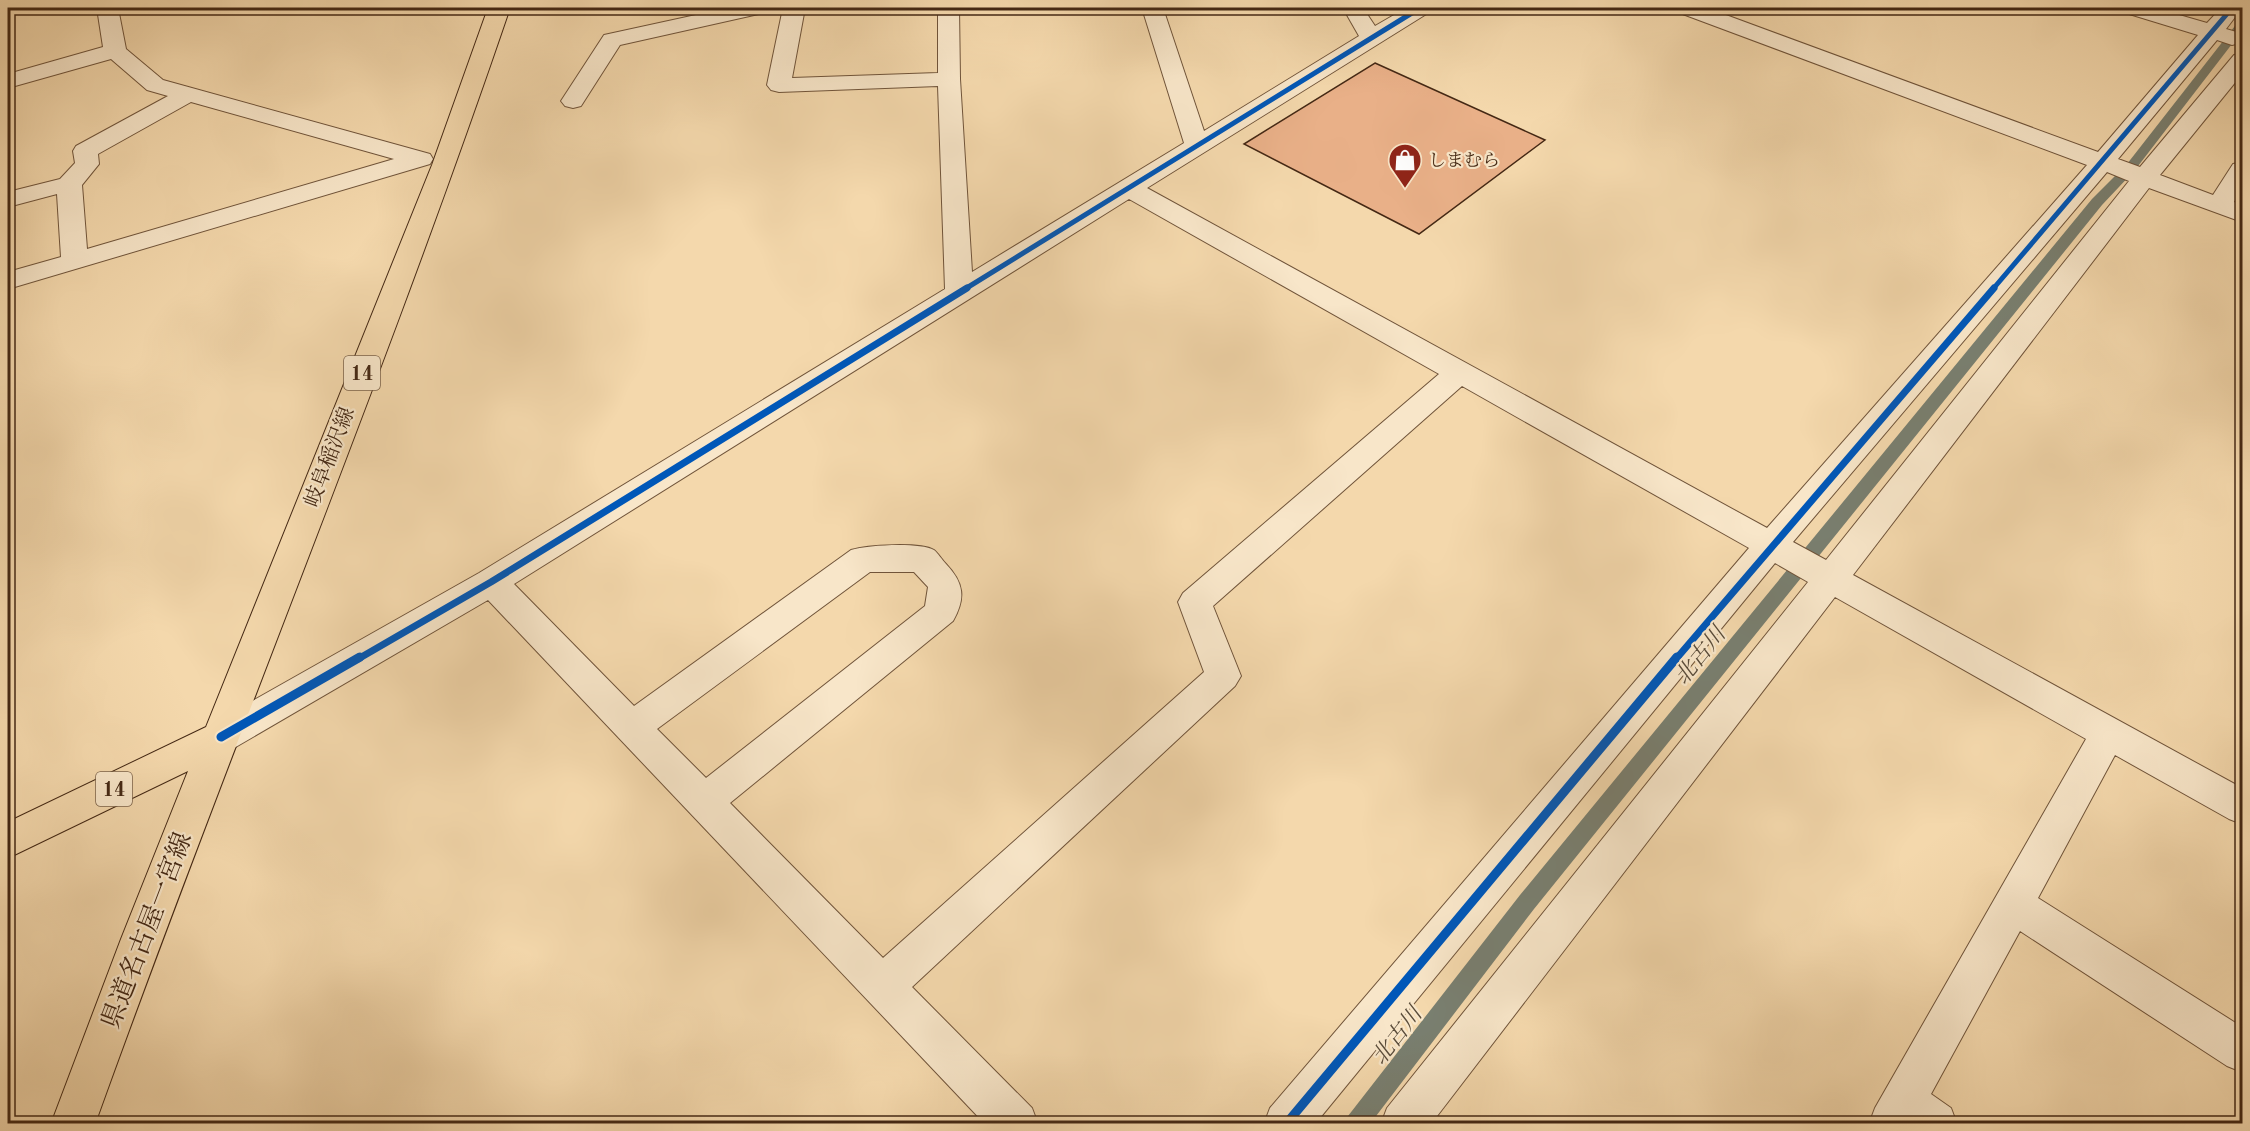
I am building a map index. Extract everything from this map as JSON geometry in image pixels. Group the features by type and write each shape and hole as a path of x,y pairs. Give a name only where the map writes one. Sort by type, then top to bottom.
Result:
{"main road":[{"name":"岐阜稲沢線","path":"221,736 432,162 474,85 499,8"},
{"name":"14","path":"8,841 221,736"},
{"name":"県道名古屋一宮線","path":"73,1124 141,939 221,736"}],"street":[{"path":"108,8 115,51 155,85 432,162"},
{"path":"573,101 612,40 755,8"},
{"path":"794,8 779,85 949,79"},
{"path":"949,8 949,79 959,292"},
{"path":"1152,8 1196,144"},
{"path":"1353,8 1371,38"},
{"name":"14","path":"221,736 491,582 1196,144 1420,8"},
{"path":"1688,8 2242,214"},
{"path":"2134,8 2242,42"},
{"path":"1286,1124 2105,163 2215,33 2232,8"},
{"path":"8,81 115,51"},
{"path":"1403,1124 1827,576 2143,177 2242,60"},
{"path":"8,199 69,184 87,164 85,152 189,94"},
{"path":"8,281 432,162"},
{"path":"2219,205 2242,169"},
{"path":"69,184 75,261"},
{"path":"1128,188 2242,807"},
{"path":"882,986 1223,676 1195,602 1460,372"},
{"path":"632,728 864,559 922,559 945,584 941,612 704,802"},
{"path":"491,582 1016,1124"},
{"path":"1910,1116 2013,904 2109,732"},
{"path":"2013,904 2242,1051"}],"building":[{"name":"しまむら","path":"1375,63 1545,140 1419,234 1244,144"}],"waterway":[{"name":"北古川","path":"1356,1124 1527,902 2097,202 2131,167 2242,24"}],"cycle path":[{"path":"221,737 491,582 1420,8"},
{"path":"1286,1124 1771,545 2103,162 2232,8"}],"place":[{"name":"しまむら","path":"1405,189"}]}
